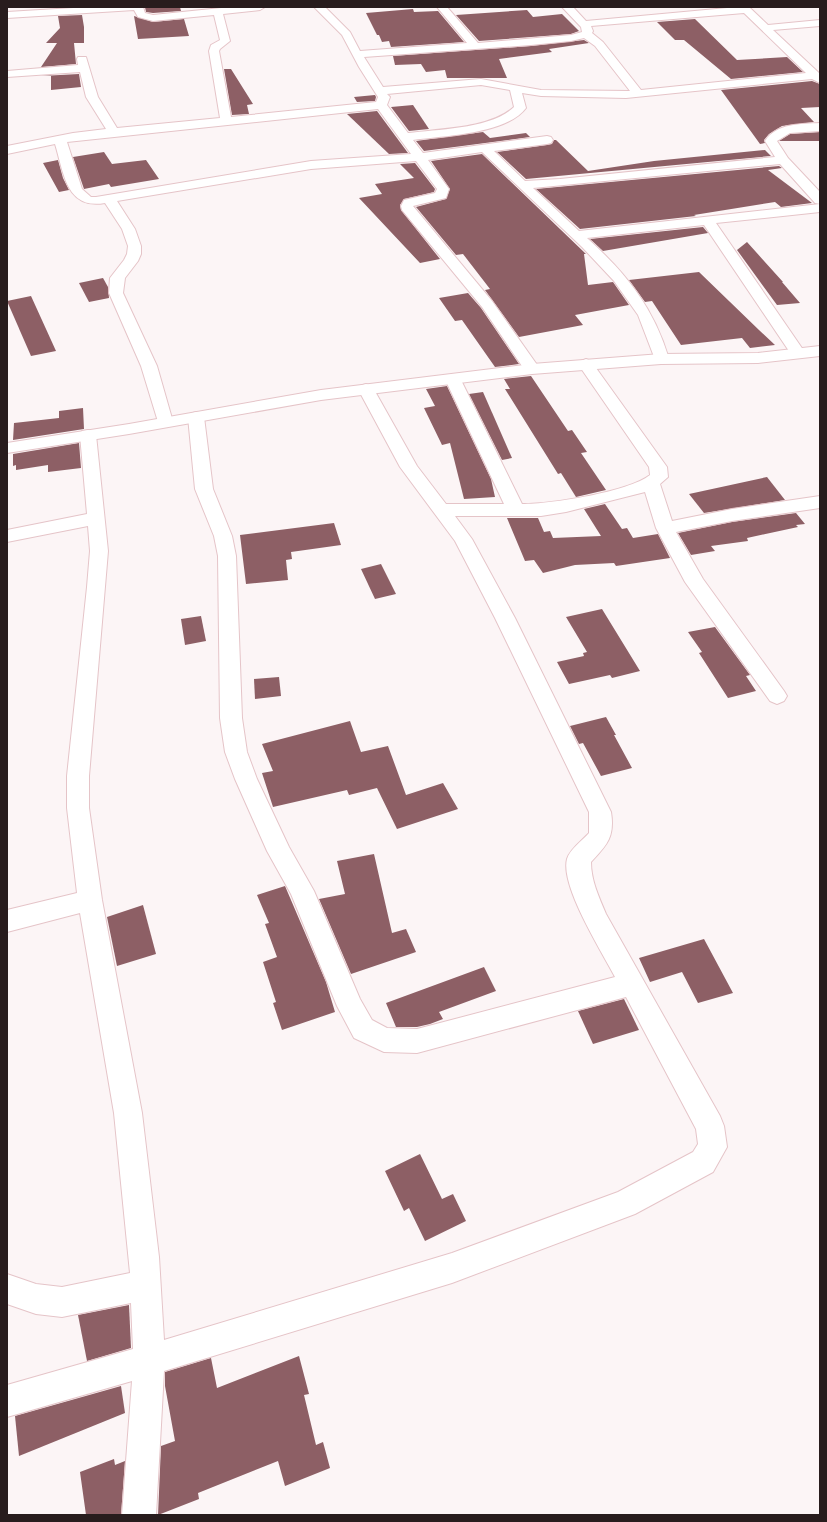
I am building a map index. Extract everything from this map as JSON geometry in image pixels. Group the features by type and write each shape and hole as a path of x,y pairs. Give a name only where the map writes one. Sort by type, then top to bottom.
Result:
{"street":[{"path":"7,15 52,11 138,7 141,15 148,17 218,12 260,7"},
{"path":"319,7 346,34 381,98 405,137 441,185 443,192 409,203 407,206 409,210 486,304 532,369"},
{"path":"442,7 475,46"},
{"path":"567,7 599,44 638,94"},
{"path":"358,54 556,40 585,29 745,8 816,74"},
{"path":"218,12 225,41 215,47 214,51 226,120"},
{"path":"766,28 820,23"},
{"path":"7,74 83,64 92,97 113,132"},
{"path":"7,150 113,132 226,120 481,82 494,83 541,93 638,94 816,74"},
{"path":"405,137 486,125 510,118 517,113 520,108 515,88"},
{"path":"820,127 792,129 774,136 771,141 783,160 820,200"},
{"path":"60,140 76,191 87,200 96,201 109,200 311,164 419,156 547,140"},
{"path":"484,148 615,272 636,301 652,327 658,343 661,359"},
{"path":"522,185 560,183 783,160"},
{"path":"109,200 129,229 134,241 132,260 122,269 115,283 116,293 149,366 165,422"},
{"path":"577,235 820,208"},
{"path":"708,221 798,354"},
{"path":"7,448 366,389 453,378 586,364 661,359 758,358 820,351"},
{"path":"442,510 541,510 602,498 651,483 659,477 658,467 586,364"},
{"path":"453,378 516,510"},
{"path":"7,1400 149,1360 452,1268 625,1204 670,1182 703,1162 713,1147 710,1126 597,920 578,871 579,859 598,840 603,827 600,812 505,618 463,539 409,467 366,389"},
{"path":"196,417 204,489 209,505 223,536 227,556 231,718 236,752 246,779 280,852 302,891 350,1006 363,1029 384,1040 417,1041 631,984"},
{"path":"88,435 99,552 97,587 86,684 78,776 78,808 90,900 128,1113 144,1256 149,1360 139,1515"},
{"path":"651,483 665,528 695,582 777,696"},
{"path":"665,528 732,515 820,502"},
{"path":"7,536 97,518"},
{"path":"7,921 90,900"},
{"path":"7,1289 36,1299 62,1302 146,1285"}],"building":[{"path":"145,7 180,7 181,11 153,13 146,12"},
{"path":"413,9 414,12 438,11 464,42 391,47 389,41 382,42 366,13"},
{"path":"527,10 533,17 562,14 579,31 571,34 479,41 456,15"},
{"path":"82,15 84,43 74,43 76,64 41,67 57,43 46,43 60,28 58,16"},
{"path":"134,16 153,22 184,19 189,36 138,39"},
{"path":"695,19 737,60 787,57 803,72 731,79 684,40 675,40 657,22"},
{"path":"584,40 589,43 549,49 552,52 499,59 507,78 447,78 445,70 426,72 421,64 395,65 393,56 531,46"},
{"path":"224,69 231,69 253,104 247,105 249,114 232,115"},
{"path":"79,74 81,87 51,90 51,76 41,76"},
{"path":"812,81 820,84 820,107 801,108 814,122 782,126 769,134 764,140 765,143 760,144 721,90"},
{"path":"375,95 375,101 357,102 354,97"},
{"path":"413,105 429,129 409,131 391,107"},
{"path":"377,111 408,153 389,154 347,114"},
{"path":"483,132 490,138 526,133 530,137 424,151 416,141"},
{"path":"820,132 820,141 779,141 790,134"},
{"path":"554,140 556,140 588,171 654,161 765,150 771,156 526,179 497,152 552,144"},
{"path":"104,152 112,164 146,160 159,179 111,187 109,184 84,189 73,157"},
{"path":"482,154 586,254 584,254 588,285 613,282 629,305 575,315 583,325 519,337 485,290 490,289 463,254 456,255 416,207 446,199 450,189 431,161"},
{"path":"58,160 63,178 69,190 59,192 43,163"},
{"path":"415,163 435,189 434,192 404,199 400,205 401,210 440,259 420,263 359,198 382,194 375,184 414,178 400,164"},
{"path":"779,166 782,168 768,170 812,203 781,207 775,202 694,215 696,216 580,229 536,189"},
{"path":"703,227 708,233 603,251 590,239"},
{"path":"747,242 800,303 777,305 737,250"},
{"path":"699,272 775,345 750,348 742,338 681,345 652,301 645,302 629,280"},
{"path":"103,278 108,287 109,298 89,302 79,283"},
{"path":"468,293 481,308 519,364 495,367 462,320 455,321 439,298"},
{"path":"31,296 56,351 31,356 7,301"},
{"path":"531,376 568,431 572,430 587,452 581,453 606,490 576,497 561,473 558,474 505,389 510,389 504,379"},
{"path":"447,386 491,479 495,497 464,499 450,443 442,445 424,408 435,406 426,389"},
{"path":"483,392 512,458 502,460 469,394"},
{"path":"83,408 84,429 13,440 14,423 59,418 59,411"},
{"path":"79,443 81,468 48,472 48,465 16,470 16,465 13,466 13,454"},
{"path":"767,477 785,500 704,513 689,494"},
{"path":"605,504 622,529 627,528 633,538 658,534 670,558 616,566 614,563 575,565 543,573 534,560 525,561 507,518 538,518 544,532 550,531 553,538 601,536 584,509"},
{"path":"796,513 805,524 796,525 798,527 747,538 748,541 711,546 715,551 691,555 678,533 732,522"},
{"path":"334,523 341,545 291,552 292,559 286,560 288,580 246,584 240,535"},
{"path":"381,564 396,594 375,599 361,569"},
{"path":"602,609 640,671 612,678 610,675 569,684 557,662 584,656 583,653 587,652 566,617"},
{"path":"201,616 206,641 185,645 181,619"},
{"path":"715,627 750,675 746,676 756,691 728,698 699,653 702,652 688,632"},
{"path":"279,677 281,696 255,699 254,679"},
{"path":"606,717 632,768 601,776 583,743 579,744 570,726"},
{"path":"350,721 361,752 388,746 406,795 443,783 458,809 397,829 377,788 349,795 347,790 273,807 262,773 273,771 262,744"},
{"path":"374,854 392,933 406,929 416,952 351,974 319,899 345,894 337,861"},
{"path":"285,886 326,982 335,1012 282,1030 273,1003 276,1002 263,962 277,957 265,924 269,923 257,895"},
{"path":"143,905 156,954 117,966 107,917"},
{"path":"704,939 733,993 698,1003 682,972 650,982 639,958"},
{"path":"484,967 496,991 439,1012 443,1019 430,1024 417,1027 396,1027 386,1003"},
{"path":"624,999 639,1030 593,1044 578,1011"},
{"path":"420,1154 442,1199 453,1194 466,1221 425,1241 409,1208 404,1211 385,1171"},
{"path":"129,1305 131,1348 87,1361 78,1315"},
{"path":"299,1356 309,1394 304,1395 316,1445 323,1442 330,1468 285,1486 278,1461 198,1493 199,1499 158,1515 161,1446 175,1441 165,1386 165,1372 211,1358 217,1388"},
{"path":"121,1386 125,1413 19,1456 15,1416"},
{"path":"114,1459 115,1465 125,1461 121,1515 86,1515 80,1472"}]}
